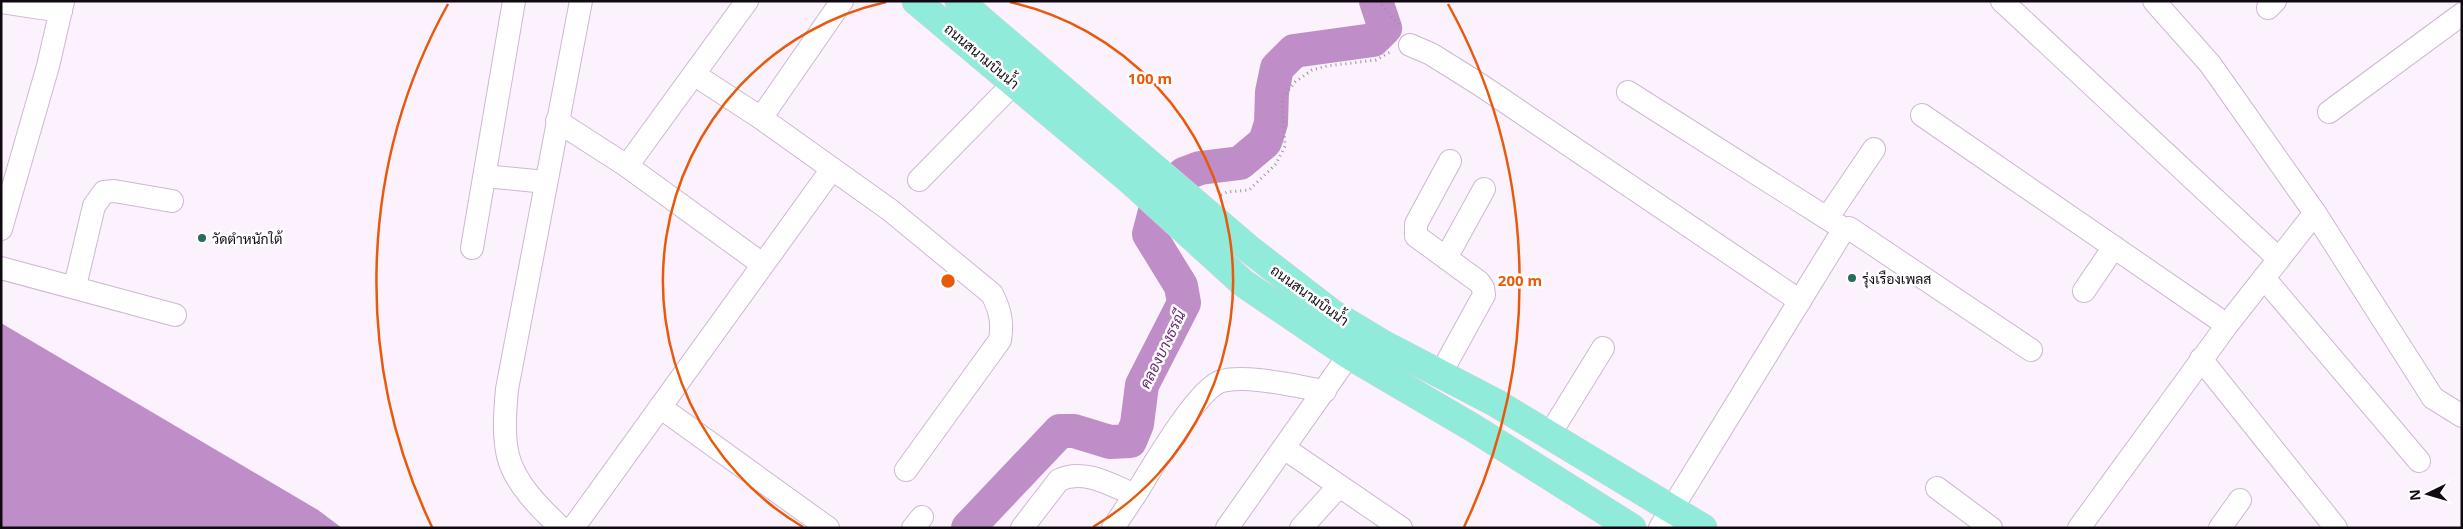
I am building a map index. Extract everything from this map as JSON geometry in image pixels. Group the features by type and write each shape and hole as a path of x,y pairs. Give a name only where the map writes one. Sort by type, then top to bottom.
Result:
{"main road":[{"name":"ถนนสนามบินน้ำ","path":"916,1 1132,182 1243,282 1350,355 1475,429 1632,528"},
{"name":"ถนนสนามบินน้ำ","path":"959,1 1289,282 1333,314 1380,343 1441,373 1550,434 1666,518 1703,528"}],"street":[{"path":"472,248 514,1"},
{"path":"561,528 538,506 520,478 509,457 504,428 507,390 581,1"},
{"path":"628,166 747,1"},
{"path":"761,118 842,1"},
{"path":"2002,1 2278,259"},
{"path":"2154,1 2210,64 2315,213 2433,398 2462,416"},
{"path":"1,2 62,6 48,66 1,229"},
{"path":"2329,112 2462,14"},
{"path":"1410,45 1431,54 1479,84 1800,300"},
{"path":"694,75 761,118 890,210 992,294 1000,309 1002,326 1000,340 906,470"},
{"path":"920,180 1014,83"},
{"path":"1628,92 1836,223 1849,228 2031,350"},
{"path":"1922,115 2227,325"},
{"path":"557,120 628,166 762,264"},
{"path":"1666,518 1800,300 1836,223 1874,149"},
{"path":"1441,373 1484,295 1484,288 1479,282 1416,236 1416,224 1450,161"},
{"path":"573,528 832,169"},
{"path":"485,176 546,182"},
{"path":"1446,258 1484,189"},
{"path":"75,286 94,206 104,192 114,191 172,201"},
{"path":"2079,528 2227,325 2315,213"},
{"path":"2084,291 2114,247"},
{"path":"1,268 75,286 175,315"},
{"path":"2264,278 2419,461"},
{"path":"1550,434 1604,348"},
{"path":"1227,528 1350,355"},
{"path":"2202,360 2336,528"},
{"path":"1113,528 1202,394 1214,385 1222,380 1239,379 1325,391"},
{"path":"660,406 828,528"},
{"path":"1284,448 1401,528"},
{"path":"1022,528 1058,480 1067,476 1078,475 1097,479 1135,495"},
{"path":"1301,528 1339,486"},
{"path":"1937,488 1991,528"},
{"path":"2220,528 2240,500"}],"path":[{"path":"1195,200 1227,192 1249,190 1276,164 1285,146 1282,98 1295,82 1312,70 1327,66 1376,60 1410,45 1400,27 1378,1"}],"shaded area":[{"path":"1,323 318,510 342,528 1,528"}],"waterway":[{"name":"คลองบางธรณี","path":"968,528 1060,431 1074,431 1110,442 1130,441 1137,424 1142,385 1184,303 1181,286 1149,234 1155,211 1169,188 1184,174 1200,168 1240,163 1265,142 1271,123 1272,92 1277,68 1294,51 1373,40 1385,28 1376,1"}],"place":[{"name":"วัดตำหนักใต้","path":"202,238"},
{"name":"รุ่งเรืองเพลส","path":"1852,278"}]}
